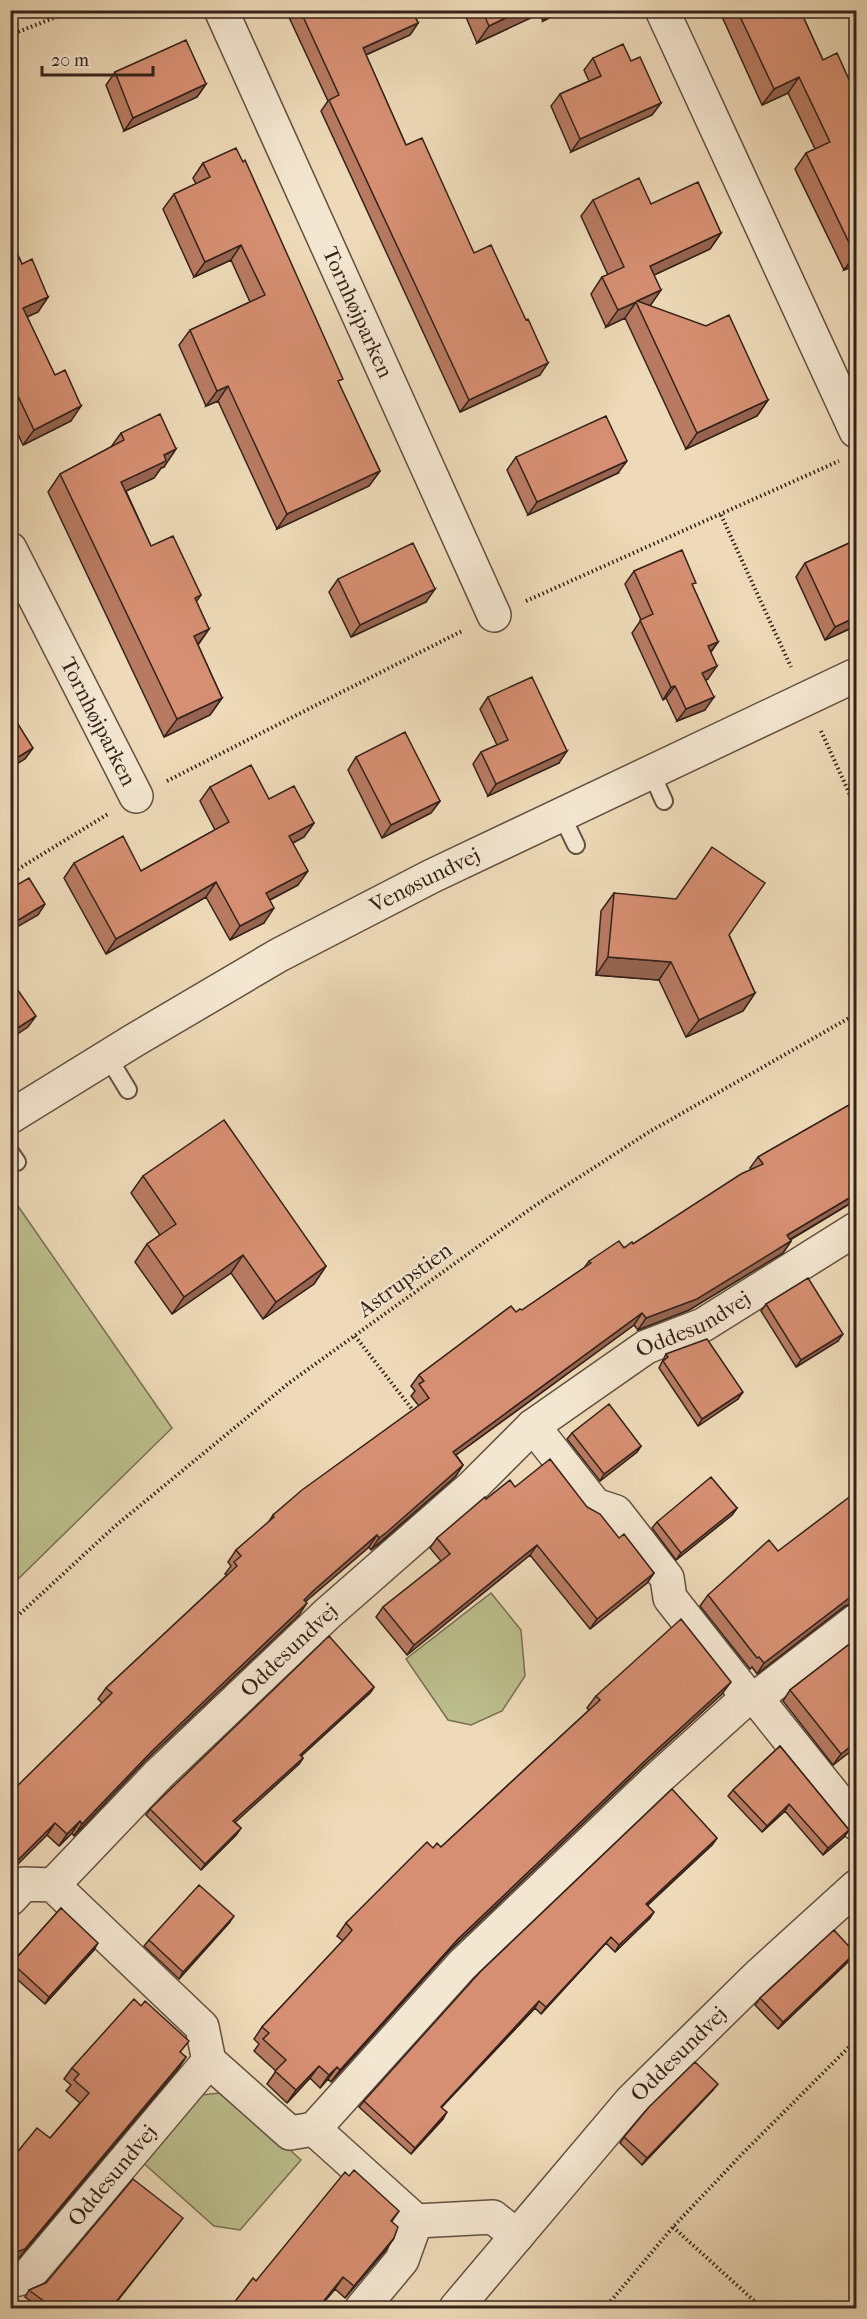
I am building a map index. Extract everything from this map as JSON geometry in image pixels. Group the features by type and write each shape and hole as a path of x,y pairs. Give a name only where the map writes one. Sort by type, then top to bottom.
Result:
{"street":[{"name":"Tornhøjparken","path":"221,10 494,615"},
{"path":"662,10 851,444"},
{"name":"Tornhøjparken","path":"10,549 136,796"},
{"name":"Venøsundvej","path":"10,1117 279,955 432,876 856,675"},
{"name":"Oddesundvej","path":"53,1885 183,1751 327,1614 472,1487 533,1426 646,1347 703,1324 856,1229"},
{"path":"533,1426 595,1505 616,1512 667,1578 670,1598 856,1823"},
{"path":"10,1899 24,1884 53,1885 202,2027 209,2061 290,2133 314,2128 462,1965 655,1781 752,1697 856,1621"},
{"name":"Oddesundvej","path":"456,2308 631,2101 758,1976 856,1887"},
{"name":"Oddesundvej","path":"10,2281 27,2277 209,2061"},
{"path":"314,2128 416,2221 494,2217 517,2236"},
{"path":"362,2308 402,2260 416,2221"}],"lane":[{"path":"651,772 664,801"},
{"path":"561,814 576,845"},
{"path":"108,1057 128,1090"}],"path":[{"path":"10,35 74,10"},
{"path":"10,874 136,796 494,615 721,515 851,444"},
{"path":"721,515 856,808"},
{"name":"Astrupstien","path":"10,1623 114,1527 289,1383 533,1207 649,1132 856,1014"},
{"path":"355,1336 421,1421"},
{"path":"605,2308 673,2227 856,2040"},
{"path":"673,2227 762,2308"}],"green space":[{"path":"11,1196 172,1428 10,1586"},
{"path":"491,1593 521,1630 525,1676 502,1711 471,1725 448,1720 406,1659"},
{"path":"220,2093 236,2101 301,2160 240,2230 214,2226 141,2161 201,2095"}],"building":[{"path":"300,10 412,10 418,23 363,48 406,145 422,138 474,253 491,245 548,363 469,400 329,100 339,95"},
{"path":"482,10 522,10 489,26"},
{"path":"737,10 800,10 823,60 837,53 856,95 855,255 806,153 830,142 799,77 774,89"},
{"path":"186,40 206,84 133,118 115,72"},
{"path":"623,44 631,61 640,57 661,103 580,139 560,94 601,76 593,58"},
{"path":"236,148 243,162 245,160 343,379 338,381 380,471 287,514 228,386 217,391 190,330 265,295 241,245 205,262 174,194 210,177 203,163"},
{"path":"639,178 651,204 698,182 721,233 650,266 661,290 637,301 706,326 729,315 768,400 697,433 636,302 618,310 602,277 624,267 593,200"},
{"path":"10,238 22,264 32,259 48,297 23,308 55,375 65,370 81,406 34,430 10,379"},
{"path":"160,414 176,449 164,455 166,461 121,482 151,546 173,536 201,595 195,598 209,629 194,636 222,698 177,719 60,474 124,440 121,433"},
{"path":"606,416 627,461 537,502 516,457"},
{"path":"856,540 856,617 835,627 805,563"},
{"path":"413,543 435,589 360,625 338,579"},
{"path":"682,550 696,583 692,584 718,642 708,646 717,666 702,673 714,697 686,709 675,686 671,687 640,620 653,614 634,571"},
{"path":"532,677 567,751 496,784 481,752 508,740 488,697"},
{"path":"10,714 33,748 10,762"},
{"path":"405,732 440,801 391,825 356,757"},
{"path":"251,765 269,799 294,786 314,823 289,836 308,871 266,893 274,908 240,926 216,882 116,939 74,863 123,836 141,871 229,822 210,787"},
{"path":"712,847 765,883 729,935 755,993 699,1020 671,962 608,957 614,893 676,899"},
{"path":"29,878 45,904 10,925 10,889"},
{"path":"10,979 36,1016 10,1033"},
{"path":"856,1101 856,1194 787,1235 791,1241 697,1299 646,1318 642,1313 453,1452 463,1465 387,1532 379,1538 377,1535 313,1591 304,1600 307,1603 153,1750 82,1824 80,1821 67,1834 55,1823 10,1868 10,1793 112,1693 106,1688 237,1566 234,1562 241,1556 236,1550 274,1517 273,1515 302,1490 429,1398 419,1384 424,1381 419,1375 511,1306 516,1312 522,1310 619,1241 624,1248 632,1242 633,1244 741,1174 763,1164 758,1157"},
{"path":"224,1120 326,1266 276,1302 243,1255 184,1297 147,1244 176,1224 143,1176"},
{"path":"808,1278 843,1334 801,1360 766,1304"},
{"path":"707,1339 743,1392 702,1419 663,1361 668,1357 666,1354"},
{"path":"609,1404 641,1446 604,1474 572,1433"},
{"path":"550,1459 587,1507 600,1514 619,1538 624,1534 654,1573 597,1619 537,1545 414,1645 383,1607 450,1554 437,1538 485,1497 486,1499 510,1480 515,1487"},
{"path":"711,1477 737,1508 681,1553 657,1522"},
{"path":"856,1492 856,1593 764,1663 759,1657 757,1658 708,1595 769,1540 778,1551"},
{"path":"681,1619 731,1682 458,1939 340,2070 337,2067 329,2075 319,2066 296,2090 275,2071 286,2060 263,2039 269,2033 262,2027 348,1935 352,1930 346,1923 427,1842 433,1848 437,1843 441,1847 600,1700 596,1696"},
{"path":"329,1636 374,1687 300,1755 303,1758 233,1821 241,1828 205,1864 150,1809"},
{"path":"856,1639 856,1742 841,1754 790,1690"},
{"path":"780,1746 849,1830 828,1848 789,1804 767,1826 733,1790"},
{"path":"672,1789 717,1838 646,1904 654,1912 619,1945 611,1937 546,2007 539,2001 441,2107 447,2112 415,2148 364,2101 480,1972"},
{"path":"199,1885 234,1916 183,1972 149,1940"},
{"path":"61,1908 98,1943 49,1997 12,1963"},
{"path":"834,1930 855,1953 783,2022 760,1998"},
{"path":"134,1999 141,2006 145,2001 189,2041 180,2052 186,2057 25,2249 10,2254 10,2161 37,2128 50,2138 89,2093 74,2080 79,2074 72,2068"},
{"path":"695,2062 718,2084 647,2158 624,2137 649,2107"},
{"path":"354,2170 399,2211 391,2221 398,2227 394,2238 354,2286 343,2277 318,2308 230,2308 253,2278 256,2281 345,2172 349,2176"},
{"path":"133,2179 183,2218 111,2308 53,2308 29,2290 46,2283"}]}
